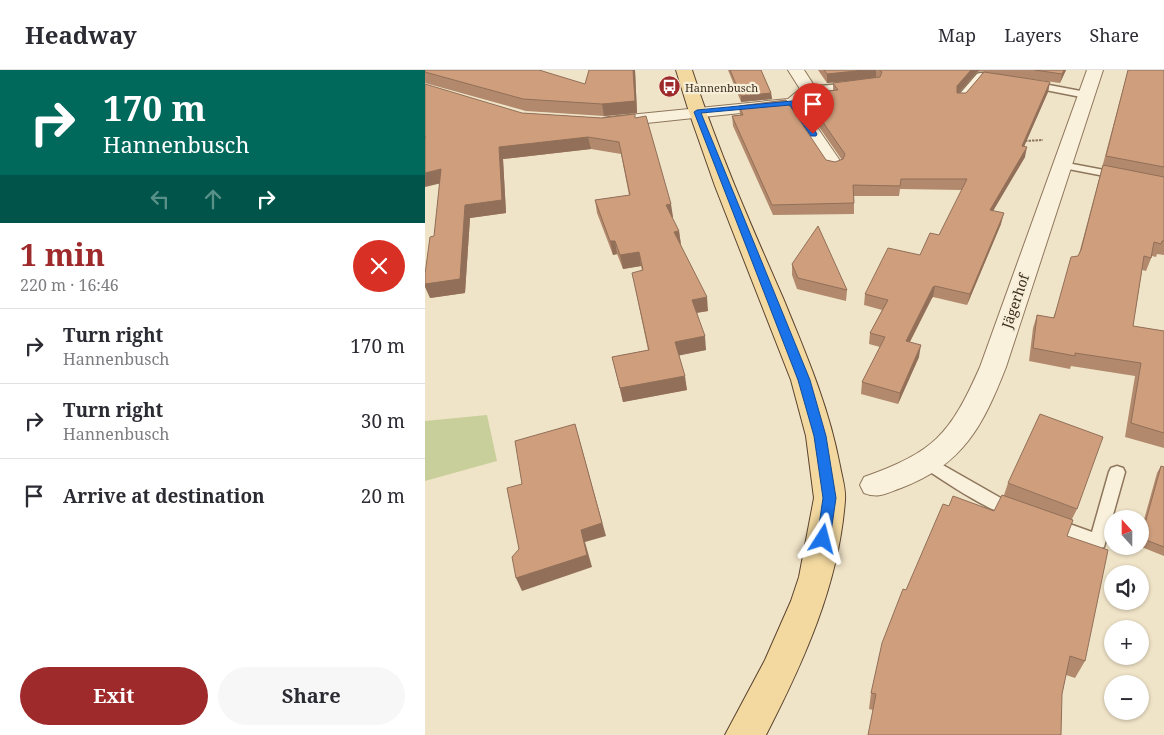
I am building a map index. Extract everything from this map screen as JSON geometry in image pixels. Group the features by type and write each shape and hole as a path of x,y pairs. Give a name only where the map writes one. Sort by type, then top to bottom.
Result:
{"main road":[{"path":"684,70 697,112 804,380 820,436 829,498 816,577 811,593 778,673 745,735"}],"street":[{"path":"594,122 604,123 792,103 809,90 796,70"},
{"name":"Jägerhof","path":"875,485 927,462 953,443 975,412 993,367 1095,70"},
{"path":"792,103 834,165"}],"lane":[{"path":"960,99 980,76 1086,95"},
{"path":"809,90 866,84"},
{"path":"1066,154 1127,175"},
{"path":"927,462 1000,506 1098,542 1117,472"}],"path":[{"path":"1022,141 1066,154"}],"green space":[{"path":"487,415 497,461 425,481 425,421"}],"building":[{"path":"425,70 539,70 585,84 589,70 633,70 635,101 602,104 523,99 425,72"},
{"path":"730,70 761,70 771,93 741,96"},
{"path":"824,70 865,70 827,74"},
{"path":"879,70 971,70 957,86 957,93 966,93 984,72 1050,82 1022,146 1027,147 990,210 1004,213 970,294 933,287 906,341 921,345 900,393 862,382 885,337 870,333 888,300 865,294 888,248 920,255 930,233 939,235 967,179 901,179 900,186 853,185 854,203 772,205 732,116 743,115 739,106 786,100 826,160 835,162 843,159 845,154 804,95 806,93 838,90 833,83 880,77 882,72"},
{"path":"1035,70 1064,70 1062,74"},
{"path":"1128,70 1164,70 1164,167 1106,156"},
{"path":"425,84 522,113 602,118 635,114 635,118 646,116 671,204 666,205 679,231 674,232 707,297 692,300 705,336 675,342 685,376 620,388 612,357 649,350 632,273 643,270 639,252 620,255 615,241 610,241 595,200 630,195 619,142 588,137 499,147 502,200 465,205 460,279 425,284 430,237 434,236 441,169 425,173"},
{"path":"1103,165 1164,177 1164,241 1161,244 1154,242 1151,258 1144,256 1133,326 1164,331 1164,433 1131,423 1141,363 1075,353 1075,356 1033,348 1037,315 1054,318 1071,257 1078,256 1081,250"},
{"path":"818,226 847,290 798,278 792,264"},
{"path":"1040,414 1103,437 1077,509 1008,483"},
{"path":"575,424 602,523 581,530 587,555 516,578 512,557 519,549 507,488 522,484 515,441"},
{"path":"1161,466 1164,467 1164,547 1149,541 1149,510"},
{"path":"1002,495 1073,520 1067,536 1104,549 1104,555 1107,555 1085,661 1070,656 1062,694 1061,735 868,735 876,694 871,693 882,643 903,589 906,590 943,504 949,506 953,496 994,511"}],"place":[{"name":"Hannenbusch","path":"669,87"}],"route":[{"path":"813,134 792,103 697,112 804,380 820,436 829,498 823,539"}]}
